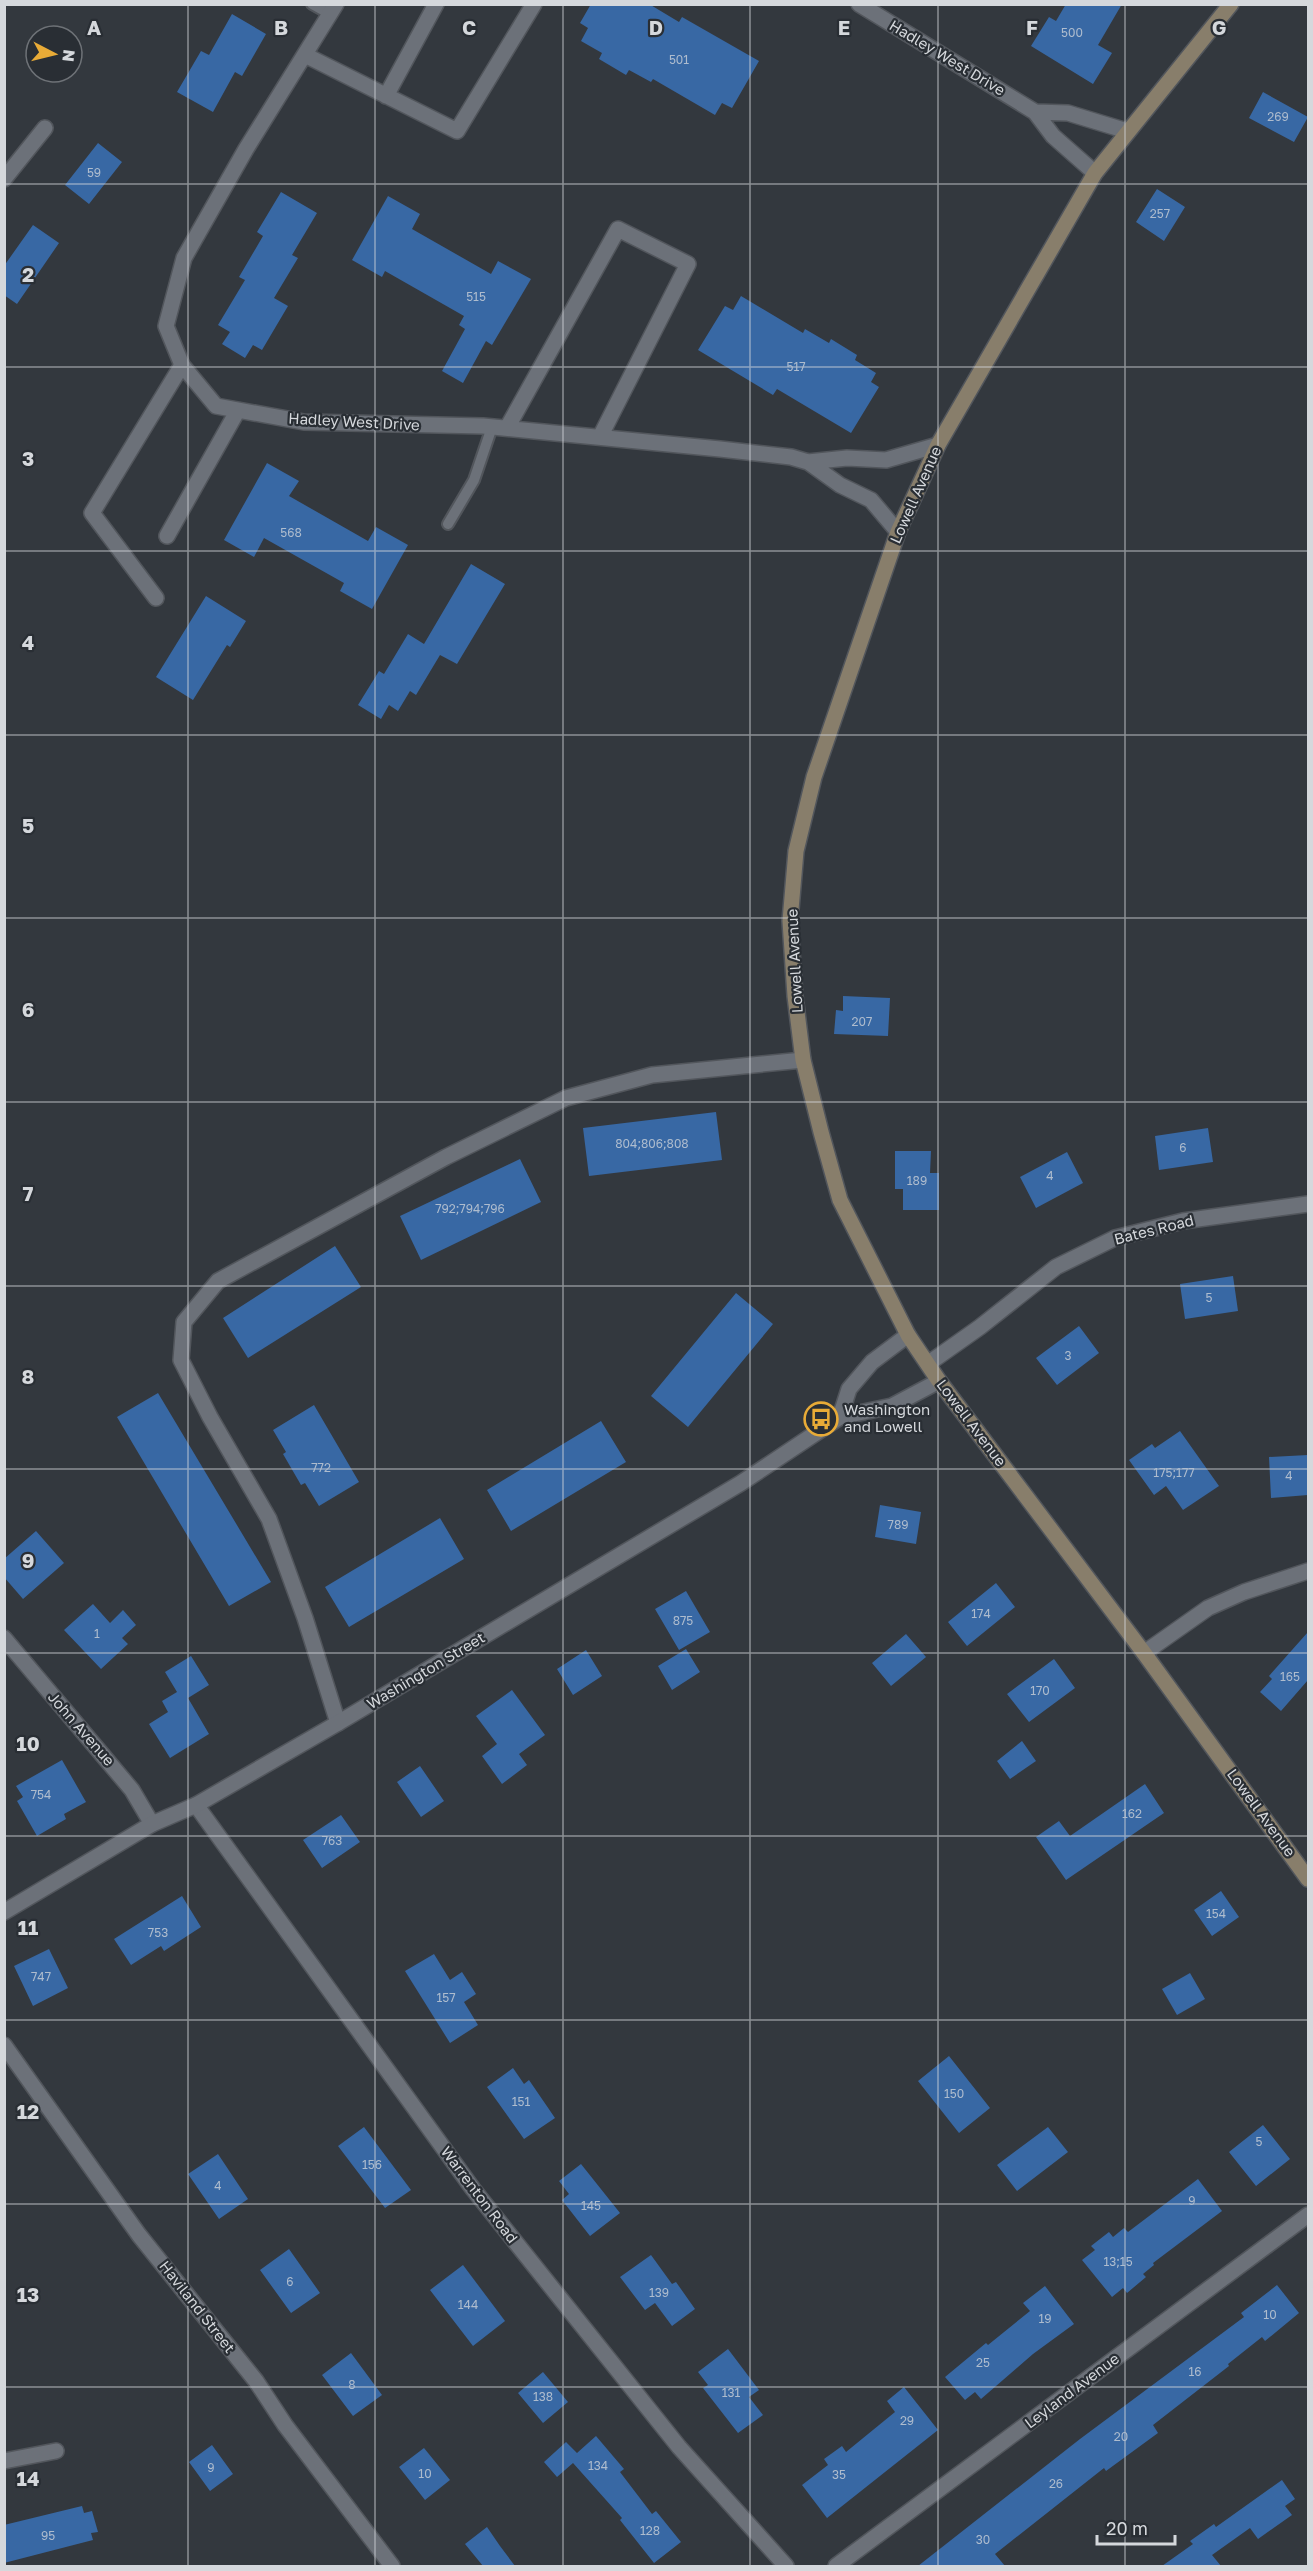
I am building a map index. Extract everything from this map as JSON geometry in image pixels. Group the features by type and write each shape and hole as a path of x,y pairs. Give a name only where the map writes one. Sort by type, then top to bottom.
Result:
{"main road":[{"name":"Lowell Avenue","path":"1231,4 1095,173 938,445 898,532 814,777 796,851 790,921 795,996 803,1060 840,1200 908,1335 939,1381 1144,1653 1308,1879"}],"street":[{"path":"386,96 436,4"},
{"path":"304,54 457,131 534,4"},
{"name":"Hadley West Drive","path":"859,4 1035,112 1053,136 1095,173"},
{"name":"Hadley West Drive","path":"333,9 246,148 184,258 166,326 182,365 216,406 304,423 499,428 791,457 808,462 840,485 871,500 898,532"},
{"name":"Hadley West Drive","path":"1035,112 1068,113 1127,131"},
{"path":"4,179 45,128"},
{"path":"499,428 618,229 688,264 600,437"},
{"path":"156,598 92,513 182,365"},
{"path":"167,536 238,410"},
{"name":"Hadley West Drive","path":"808,462 847,458 886,460 938,445"},
{"path":"338,1723 305,1618 269,1519 210,1417 181,1360 184,1322 218,1281 446,1157 566,1098 652,1075 803,1060"},
{"name":"Bates Road","path":"929,1363 980,1327 1056,1266 1115,1238 1183,1221 1308,1204"},
{"path":"840,1417 849,1389 872,1362 908,1335"},
{"name":"Washington Street","path":"4,1912 152,1824 196,1805 338,1723 741,1483 840,1417 892,1406 939,1381"},
{"path":"1144,1653 1209,1608 1244,1592 1308,1571"},
{"name":"John Avenue","path":"4,1638 132,1790 152,1824"},
{"name":"Warrenton Road","path":"196,1805 472,2189 679,2447 786,2566"},
{"name":"Haviland Street","path":"4,2045 139,2235 256,2381 285,2425 392,2566"},
{"name":"Leyland Avenue","path":"836,2566 1308,2215"},
{"path":"4,2461 56,2451"}],"lane":[{"path":"312,4 333,9"},
{"path":"448,524 474,480 499,428"}],"building":[{"path":"591,4 649,4 679,22 682,17 759,61 732,108 722,103 715,115 653,79 651,82 629,70 626,75 599,59 602,53 581,41 588,28 580,23"},
{"path":"1066,4 1122,4 1098,45 1112,53 1093,84 1031,46 1049,17 1056,21"},
{"path":"232,14 266,34 242,76 235,72 213,112 177,92 201,51 209,55"},
{"path":"1263,92 1308,117 1294,142 1249,118"},
{"path":"98,143 122,162 89,204 65,185"},
{"path":"1157,189 1185,207 1164,241 1136,222"},
{"path":"281,192 317,213 292,255 298,258 274,298 288,306 262,350 253,345 245,358 222,344 230,332 218,325 245,280 239,277 263,236 257,232"},
{"path":"388,196 420,214 412,229 491,274 498,261 531,279 492,345 486,341 463,383 442,371 465,329 459,325 464,316 385,271 382,277 352,260"},
{"path":"33,225 59,243 17,304 4,295 4,266"},
{"path":"741,296 803,333 805,329 829,343 831,339 857,355 855,360 876,373 871,382 879,387 851,433 777,389 773,395 698,350 725,306 733,310"},
{"path":"267,463 299,481 289,496 368,541 376,527 408,545 372,609 340,591 344,583 264,538 254,557 224,540"},
{"path":"471,564 505,584 457,664 440,655 416,695 410,691 398,711 389,705 381,719 358,705 379,671 384,674 408,634 424,644"},
{"path":"206,596 246,621 230,647 227,645 193,700 156,677"},
{"path":"843,996 890,998 888,1036 834,1034 836,1010 843,1011"},
{"path":"716,1112 722,1160 589,1176 583,1128"},
{"path":"1208,1128 1213,1162 1159,1170 1155,1136"},
{"path":"895,1151 931,1151 930,1173 939,1173 939,1210 903,1210 903,1189 895,1189"},
{"path":"1067,1152 1083,1183 1036,1208 1020,1177"},
{"path":"520,1159 541,1202 421,1260 400,1216"},
{"path":"335,1246 361,1287 248,1358 223,1318"},
{"path":"1233,1276 1238,1311 1185,1319 1180,1284"},
{"path":"736,1293 773,1324 688,1427 651,1396"},
{"path":"1079,1326 1099,1353 1057,1385 1036,1358"},
{"path":"158,1393 271,1582 229,1606 117,1417"},
{"path":"314,1405 359,1482 319,1506 305,1483 301,1485 283,1454 286,1452 273,1430"},
{"path":"601,1421 626,1462 511,1531 487,1490"},
{"path":"1180,1431 1219,1486 1183,1510 1166,1486 1154,1495 1129,1460 1152,1444 1155,1448"},
{"path":"1308,1455 1308,1495 1271,1498 1269,1457"},
{"path":"880,1505 921,1512 916,1544 875,1537"},
{"path":"440,1518 464,1559 349,1627 325,1587"},
{"path":"36,1531 64,1563 23,1599 4,1577 4,1559"},
{"path":"996,1583 1015,1607 967,1646 948,1622"},
{"path":"686,1591 710,1632 679,1650 655,1609"},
{"path":"93,1604 110,1623 123,1610 136,1625 122,1638 128,1644 101,1669 64,1630"},
{"path":"1308,1632 1308,1680 1281,1711 1260,1692 1272,1679 1269,1676"},
{"path":"906,1634 926,1657 891,1686 872,1663"},
{"path":"686,1649 700,1672 672,1690 658,1666"},
{"path":"586,1650 602,1676 573,1695 557,1669"},
{"path":"191,1656 209,1685 188,1698 209,1734 170,1758 149,1724 168,1712 162,1701 177,1692 165,1672"},
{"path":"1054,1659 1075,1688 1029,1722 1007,1694"},
{"path":"512,1690 545,1735 519,1754 527,1765 502,1784 482,1756 497,1744 476,1716"},
{"path":"1022,1741 1036,1761 1010,1779 997,1761"},
{"path":"62,1760 86,1802 64,1814 66,1819 37,1836 17,1801 23,1797 16,1786"},
{"path":"420,1766 444,1801 421,1817 397,1782"},
{"path":"1145,1784 1164,1813 1066,1880 1036,1837 1059,1821 1070,1836"},
{"path":"341,1815 360,1842 322,1868 303,1840"},
{"path":"1221,1891 1239,1917 1212,1936 1194,1910"},
{"path":"182,1896 201,1927 164,1951 161,1946 131,1965 114,1939"},
{"path":"49,1949 68,1988 33,2006 14,1966"},
{"path":"434,1954 450,1980 462,1972 476,1994 464,2002 478,2025 450,2043 405,1971"},
{"path":"1190,1973 1205,1999 1177,2015 1162,1989"},
{"path":"949,2056 990,2108 959,2133 918,2081"},
{"path":"513,2068 524,2084 529,2080 555,2118 524,2139 487,2087"},
{"path":"1263,2125 1290,2159 1256,2186 1229,2152"},
{"path":"364,2127 411,2190 385,2208 338,2146"},
{"path":"1048,2127 1068,2152 1017,2191 997,2165"},
{"path":"218,2154 248,2199 219,2219 188,2174"},
{"path":"581,2164 620,2213 590,2236 562,2200 569,2194 559,2181"},
{"path":"1198,2179 1222,2211 1153,2263 1154,2265 1143,2274 1146,2277 1127,2293 1123,2288 1112,2297 1082,2260 1095,2250 1091,2246 1109,2232 1113,2237 1124,2228 1128,2232"},
{"path":"289,2249 320,2293 291,2313 260,2270"},
{"path":"651,2255 672,2284 676,2282 695,2309 672,2326 655,2303 645,2310 620,2277"},
{"path":"463,2265 505,2321 473,2346 430,2290"},
{"path":"1277,2285 1299,2313 1265,2341 1262,2337 1228,2364 1229,2366 1153,2425 1158,2433 1106,2471 1104,2468 995,2554 1005,2566 918,2566 1080,2439 1244,2317 1241,2313"},
{"path":"1045,2286 1074,2324 1033,2354 981,2399 975,2392 965,2400 945,2377 1030,2311 1023,2303"},
{"path":"728,2349 759,2390 749,2397 763,2415 738,2433 703,2388 708,2385 698,2372"},
{"path":"351,2353 382,2395 353,2416 322,2375"},
{"path":"543,2372 568,2402 543,2423 518,2393"},
{"path":"904,2387 938,2430 827,2518 802,2485 828,2465 824,2459 842,2446 846,2452 895,2412 887,2401"},
{"path":"596,2436 624,2469 620,2472 652,2514 656,2511 681,2542 654,2563 620,2520 622,2518 573,2463 557,2477 544,2462 566,2442 577,2453"},
{"path":"212,2445 233,2474 210,2491 189,2462"},
{"path":"424,2448 450,2480 425,2500 399,2467"},
{"path":"1282,2480 1295,2499 1285,2506 1292,2515 1258,2539 1250,2528 1212,2555 1221,2566 1162,2566 1193,2544 1190,2541 1214,2524 1216,2527"},
{"path":"82,2506 84,2513 92,2511 98,2532 91,2533 93,2540 4,2563 4,2525"},
{"path":"487,2527 515,2566 483,2566 465,2544"}],"place":[{"name":"Washington and Lowell","path":"821,1419"}]}
